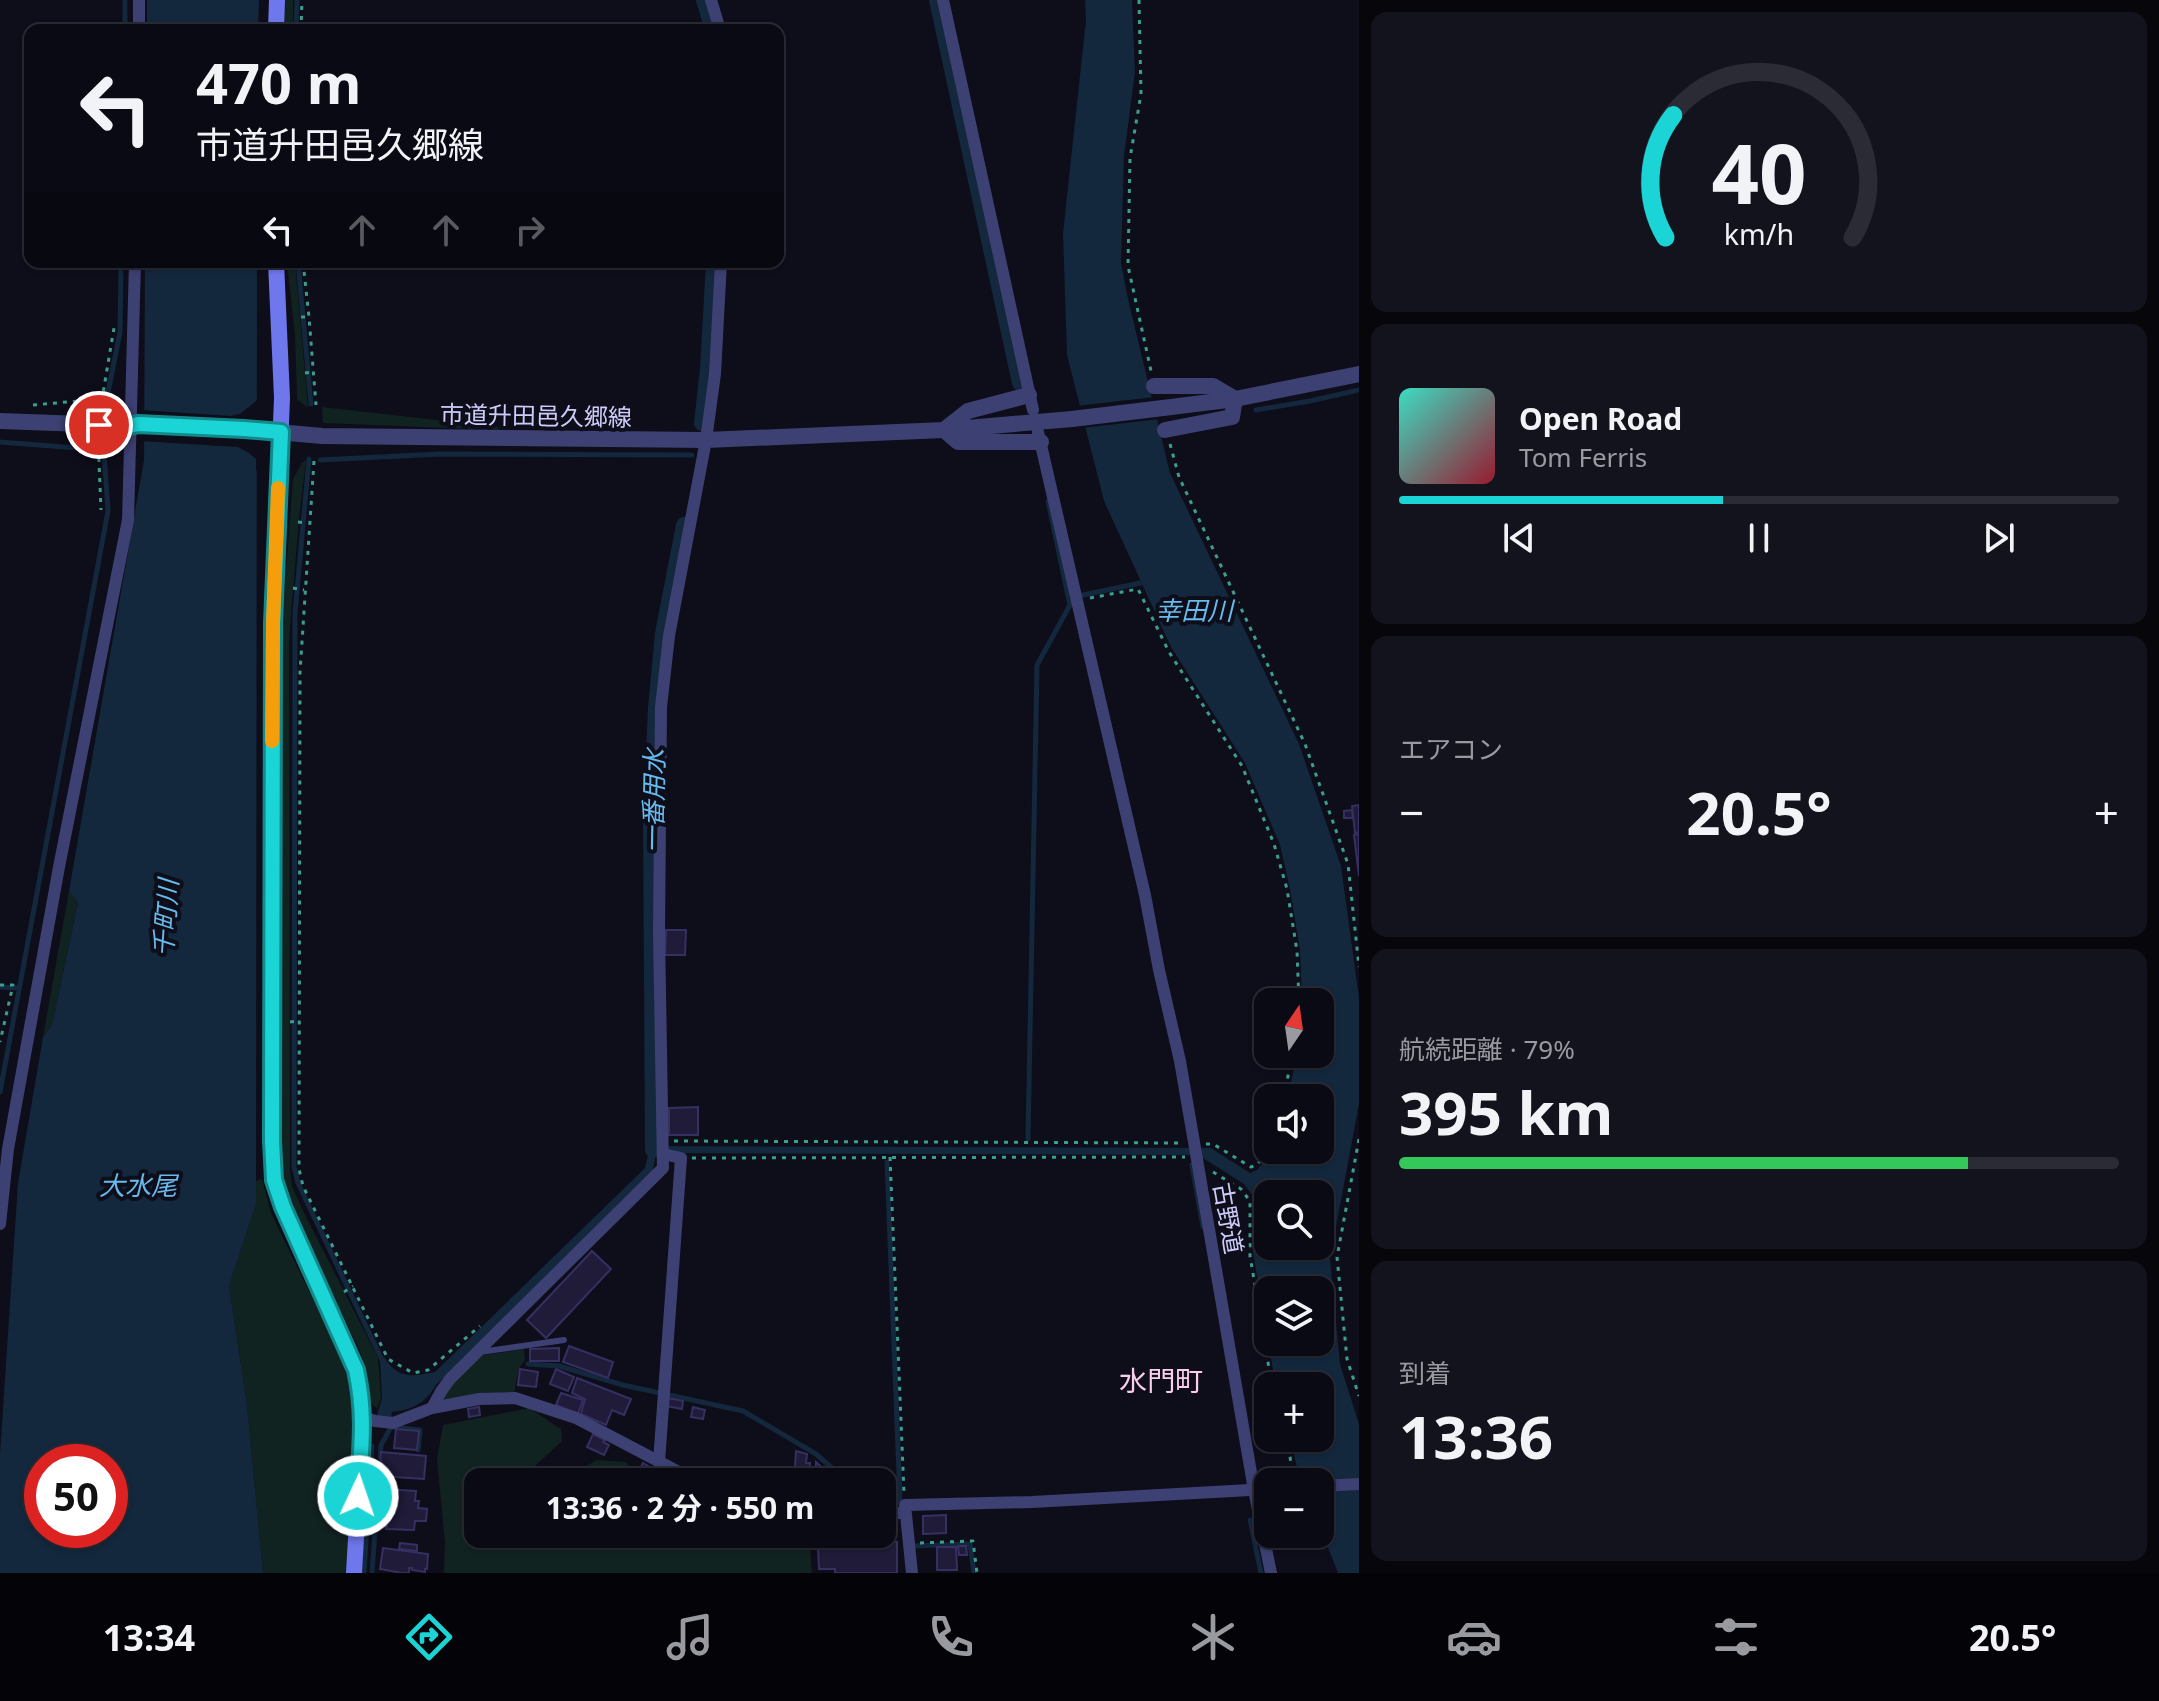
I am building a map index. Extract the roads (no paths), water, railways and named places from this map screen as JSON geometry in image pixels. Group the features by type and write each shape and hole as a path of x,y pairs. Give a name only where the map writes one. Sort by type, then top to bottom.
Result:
{"main road":[{"path":"276,24 277,0"},
{"path":"276,268 282,398 273,623 274,1180 283,1207 356,1370 369,1419 354,1573"}],"street":[{"path":"139,0 139,24"},
{"path":"711,0 718,24"},
{"path":"943,0 1031,402 968,411 944,430 958,442 1040,437"},
{"path":"0,1224 8,1149 62,852 128,520 128,425 133,377 135,268"},
{"path":"432,1408 450,1379 663,1168 659,933 661,707 669,636 706,440 715,374 721,268"},
{"path":"1154,386 1213,386 1235,399 1359,374"},
{"path":"1165,430 1232,417 1235,399"},
{"name":"市道升田邑久郷線","path":"0,421 322,436 706,440 944,430 1072,419 1235,399"},
{"name":"古野道","path":"1040,437 1180,1061 1254,1490"},
{"path":"659,1462 681,1158 663,1150"},
{"path":"369,1419 393,1423 432,1408 479,1399 515,1398 576,1418 671,1468"},
{"path":"1334,1485 1359,1484"},
{"path":"896,1511 1254,1490"},
{"path":"905,1509 912,1573"},
{"name":"古野道","path":"1266,1548 1271,1573"}],"lane":[{"path":"476,1353 564,1340"}],"water":[{"path":"147,0 259,0 258,24 147,24"},
{"name":"幸田川","path":"1085,0 1132,0 1135,72 1124,156 1121,263 1128,299 1170,473 1299,744 1341,866 1359,998 1359,1104 1334,1238 1334,1180 1254,1180 1254,1258 1253,1196 1244,1184 1198,1155 656,1153 653,1171 436,1385 428,1397 412,1407 392,1412 390,1426 375,1422 382,1398 380,1358 384,1357 394,1369 406,1375 435,1372 645,1168 650,1146 1211,1148 1250,1173 1262,1164 1334,1164 1334,1084 1291,1084 1294,1068 1334,1068 1334,988 1301,988 1300,950 1280,845 1245,763 1171,647 1104,501 1067,355 1063,233 1086,20"},
{"name":"大水尾","path":"145,268 257,268 256,1204 229,1286 247,1405 263,1573 0,1573 0,1454 18,1183 43,1037 52,1025 78,902 69,891 144,460"},
{"name":"幸田川","path":"1254,1260 1330,1260 1332,1276 1257,1276"},
{"name":"幸田川","path":"1334,1301 1340,1364 1359,1424 1359,1573 1338,1573 1328,1548 1334,1548 1334,1468 1297,1468 1293,1452 1334,1452 1334,1372 1273,1372 1271,1356 1334,1356"}],"waterway":[{"path":"125,0 125,24"},
{"path":"296,24 297,0"},
{"name":"一番用水","path":"704,0 711,24"},
{"path":"937,0 1020,383"},
{"path":"0,1092 108,511 104,413 120,332 121,268"},
{"path":"299,268 311,404"},
{"name":"一番用水","path":"702,423 714,268"},
{"path":"1256,410 1359,390"},
{"path":"0,442 90,449"},
{"path":"320,460 440,454 692,455"},
{"path":"309,459 295,613 294,1167 298,1183 383,1362"},
{"path":"1028,1139 1037,665 1070,605 1048,501"},
{"name":"一番用水","path":"653,1150 651,817 656,708 663,633 684,525"},
{"path":"1083,595 1145,582"},
{"path":"0,987 19,988"},
{"path":"887,1162 900,1502 896,1503"},
{"path":"1192,1165 1203,1227"},
{"path":"528,1364 559,1366 623,1385 743,1411 816,1454 832,1468"},
{"path":"372,1573 381,1445 391,1427 420,1430 418,1450"},
{"path":"364,1573 372,1446"},
{"path":"1250,1520 1261,1573"},
{"path":"913,1544 970,1544 974,1573"}],"district":[{"name":"水門町","path":"1161,1380"}],"water label":[{"name":"千町川","path":"165,918"}]}
